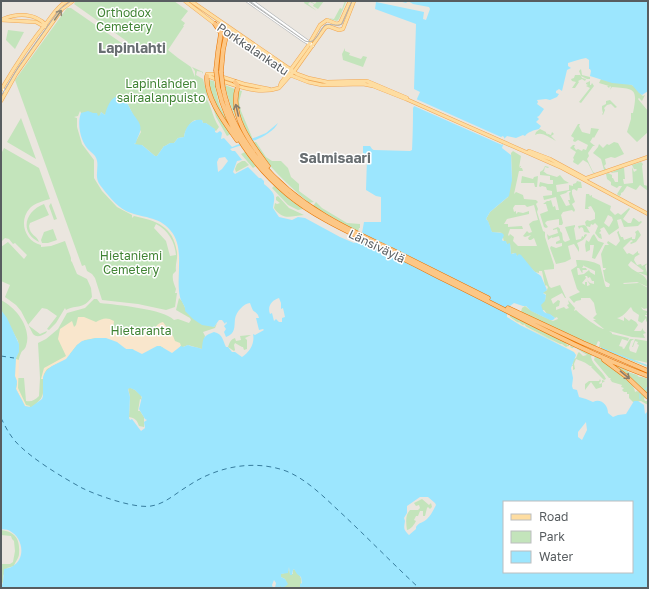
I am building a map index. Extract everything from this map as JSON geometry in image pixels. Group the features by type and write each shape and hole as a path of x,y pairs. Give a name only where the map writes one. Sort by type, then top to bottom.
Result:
{"highway":[{"name":"Länsiväylä","path":"215,24 221,33 218,87 223,107 243,144 258,165 298,202 326,220 595,354 648,376"},
{"name":"Länsiväylä","path":"227,31 219,71 227,106 238,129 255,155 289,190 313,209 358,235"},
{"path":"207,76 211,96 219,113 240,144 258,165"},
{"path":"235,82 238,86 235,99 236,109 240,121 251,143 273,175"},
{"name":"Länsiväylä","path":"511,311 592,348 647,370"},
{"path":"595,354 627,377 648,397"}],"main road":[{"path":"1,88 44,25 59,6 67,1"},
{"path":"1,101 14,77 48,28 63,8 73,1"},
{"name":"Porkkalankatu","path":"181,1 188,4"},
{"name":"Porkkalankatu","path":"185,1 215,24 289,74 308,82 322,85 369,85 415,102"},
{"name":"Porkkalankatu","path":"191,1 291,71 320,81 367,81 415,102"},
{"path":"207,76 254,90 277,88 289,74 320,25 324,21 337,24 341,22 350,1"},
{"path":"291,71 327,26 340,30 343,29 354,1"},
{"path":"2,19 16,15 34,17 48,28"},
{"path":"224,24 227,31"},
{"path":"207,76 208,74 213,74 235,82 268,89"},
{"path":"415,102 535,156 648,214"},
{"path":"504,142 550,159 598,187"},
{"path":"580,178 585,179 648,157"}],"street":[{"path":"247,1 285,28 313,45"},
{"path":"252,1 309,43"},
{"path":"1,88 6,92"}],"green space":[{"name":"Hietaniemi Cemetery","path":"76,1 174,1 188,11 181,20 185,23 184,26 168,50 191,67 195,77 195,71 192,67 203,72 202,74 202,72 197,71 196,75 203,79 209,101 205,93 203,94 208,101 219,127 216,131 206,123 203,123 202,120 195,120 188,127 184,137 178,138 174,143 164,146 157,156 155,156 142,145 137,146 134,144 136,143 141,132 127,102 105,115 101,112 100,116 97,116 97,113 81,115 80,111 78,116 74,117 77,118 77,127 82,144 94,160 94,178 102,191 117,207 132,215 132,218 134,216 157,223 163,226 172,236 177,252 176,271 173,274 173,282 176,289 175,293 177,293 175,307 166,310 138,304 102,300 95,278 87,271 85,265 82,266 15,80 67,8 71,8 126,46 128,42 74,4","holes":["156,224 170,237 176,255 170,256 166,241 154,228"]},
{"path":"305,1 310,1 315,4 317,1 324,1 318,9 310,2 308,4 317,11 304,3"},
{"path":"345,1 346,2 337,21 327,18 334,19 340,8 342,9"},
{"path":"8,30 24,32 15,49 6,40"},
{"path":"345,48 345,51 350,53 349,55 361,59 363,56 367,57 363,67 343,60 342,54"},
{"path":"581,69 582,75 590,77 590,79 581,76 579,71"},
{"path":"575,75 580,75 582,78 586,79 585,81 582,79 578,81 579,82 575,88 572,88 576,82 572,81 571,79 574,78"},
{"path":"204,79 231,134 227,136 216,117"},
{"path":"601,79 631,85 635,87 643,96 645,95 642,101 639,98 638,99 648,111 648,132 637,142 627,132 631,119 631,113 633,113 635,94 633,91 626,88 612,87 610,90 610,86 609,88 607,86 609,86 599,83"},
{"path":"209,80 214,81 219,104 232,131 214,100 211,93"},
{"path":"590,81 590,85 592,83 594,86 581,103 579,102 590,88 586,86 588,85 586,83"},
{"path":"225,85 235,89 235,108 246,138 236,119"},
{"path":"238,90 242,91 239,102 241,111 254,142 256,142 266,157 272,161 281,161 288,168 291,177 299,184 299,191 314,202 309,203 271,167 263,157 249,135 243,123 238,107"},
{"path":"610,100 617,107 615,108 611,104 607,105 604,108 605,110 603,115 602,106 606,104 606,101"},
{"path":"21,118 36,159 7,142"},
{"path":"578,124 580,124 579,126 582,132 590,134 591,128 599,129 590,142 595,146 593,146 588,153 589,156 587,159 593,172 595,172 593,173 588,163 583,160 578,165 573,162 576,152 570,148 575,145 574,147 576,150 578,149 582,151 583,149 586,150 588,145 578,140 575,142 573,141 574,138 571,136"},
{"path":"540,129 548,135 551,135 552,132 554,134 551,136 556,141 543,134 535,135"},
{"path":"614,142 618,143 624,154 615,158 611,157 605,159 606,164 604,166 606,169 604,170 601,159 593,153 599,144 603,148 607,144 609,145"},
{"path":"4,148 39,168 50,199 39,202 30,208 26,213 24,224 27,235 35,243 41,245 41,247 51,246 65,241 77,274 87,279 91,288 92,297 86,304 66,310 65,308 56,323 49,330 47,329 57,316 47,309 42,308 28,325 21,311 16,305 5,297 10,285 1,281 1,247 8,242 24,259 27,255 9,239 5,238 1,242 1,154"},
{"path":"513,151 521,156 519,168 521,166 520,168 522,168 523,171 519,171 514,194 516,192 523,195 524,199 536,200 538,202 536,204 538,209 537,212 543,231 545,232 545,237 554,265 554,269 544,270 549,286 551,288 560,285 566,298 562,293 551,299 553,304 558,300 560,301 559,306 556,307 556,310 564,307 566,309 569,308 567,305 569,304 568,300 575,308 574,311 576,310 585,318 604,329 593,320 596,320 593,318 597,314 594,303 590,298 581,298 581,300 574,303 569,297 580,292 577,289 571,270 577,266 576,260 588,261 600,265 605,285 606,287 609,287 610,284 605,281 603,270 606,268 603,268 601,254 605,245 609,245 607,243 608,241 616,246 620,241 617,232 619,231 624,240 632,237 632,239 635,239 635,232 638,230 641,235 636,242 631,244 630,243 633,241 631,240 623,248 627,254 629,253 633,255 638,251 640,254 635,257 634,260 637,265 641,264 642,266 648,263 645,266 648,276 637,272 644,276 648,287 637,282 623,283 639,283 648,288 648,308 644,309 641,307 643,310 647,311 648,309 648,313 646,313 648,315 645,316 648,317 648,323 646,318 642,323 638,321 639,315 633,311 631,307 623,315 617,318 624,321 624,317 629,321 631,319 636,322 638,325 634,331 641,331 643,328 646,333 643,334 645,338 632,337 609,331 612,334 629,338 628,341 622,339 619,346 623,347 622,348 624,349 630,339 634,339 631,341 629,348 630,351 636,353 639,345 637,344 638,342 635,341 632,347 635,339 648,340 648,363 633,360 647,365 648,367 601,349 601,347 599,347 600,342 598,341 596,346 592,345 521,312 522,308 525,306 535,313 553,321 558,319 557,317 555,318 547,314 544,310 542,310 545,314 541,312 539,304 545,300 546,294 543,292 547,290 548,287 546,285 545,286 542,271 539,271 539,273 535,272 514,253 511,254 510,244 507,244 505,241 504,242 502,233 492,232 486,219 490,212 508,197 512,177 511,153","holes":["515,205 525,205 527,207 534,205 538,220 529,224 532,232 529,233 527,231 523,236 525,237 531,235 528,238 529,240 534,238 537,246 518,246 513,241 514,237 510,234 509,236 508,235 510,229 523,229 522,226 508,227 508,224 504,224 507,219 529,214 529,211 523,213 518,212 516,214 516,211 514,212 513,208","631,261 644,271 637,272 628,265","584,265 595,271 595,275 589,270 584,274 578,275 577,268 579,268 582,273 583,270 587,270 586,268 582,268","585,276 588,278 590,277 592,281 594,281 594,284 587,280 590,285 587,286 587,282 585,282 585,285 582,283 586,278"]},
{"path":"245,152 256,166 253,168 241,154"},
{"path":"245,161 249,165 236,172 235,169 237,164"},
{"path":"641,162 643,164 644,185 648,186 648,191 640,185 636,190 627,186 619,196 617,194 622,186 617,188 611,185 611,182 607,179 606,174 608,173 612,175 615,182 618,182 618,172 610,173 624,168 624,184 633,183 632,167 634,172 637,170 634,169 632,165"},
{"path":"545,166 549,167 545,167 543,171 557,177 560,175 569,183 556,185 557,192 569,190 569,185 573,186 573,184 577,181 581,182 582,188 578,188 577,191 574,189 572,190 575,202 572,204 575,210 574,212 572,210 563,212 561,215 562,225 559,225 559,219 547,221 545,223 548,227 544,227 540,214 548,211 546,204 543,204 551,200 553,207 555,206 556,210 559,210 556,197 544,200 543,196 552,195 552,191 547,190 546,187 540,187 540,182 553,184 553,180 550,180 550,176 540,175 540,172","holes":["571,191 569,193 570,200 568,200 570,205 566,206 560,195"]},
{"path":"522,176 533,179 534,177 538,176 537,187 535,187 534,183 521,183"},
{"path":"274,186 303,209 298,210 288,205 272,188"},
{"path":"586,194 589,194 590,196 592,195 592,197 611,206 610,210 615,215 618,213 621,215 629,208 630,209 623,219 628,223 631,223 633,218 639,222 642,222 638,226 624,227 621,219 617,220 619,228 609,235 604,227 600,229 601,231 599,233 601,234 602,239 595,233 598,226 595,223 593,225 591,224 590,227 586,226 585,222 587,220 590,221 595,219 595,213 591,206 588,207 589,209 585,209","holes":["608,215 612,217 613,220 609,227 604,223"]},
{"path":"278,196 289,208 304,215 288,217 281,215 274,208 275,203 280,203 276,200 276,197"},
{"path":"316,202 322,208 347,223 360,224 358,232 313,206"},
{"path":"51,203 57,219 54,220 49,206"},
{"path":"44,204 49,215 30,223 29,226 32,234 39,242 29,233 27,222 32,211"},
{"path":"575,225 576,240 581,239 582,236 584,237 586,234 587,235 583,240 577,243 579,252 574,244 568,246 571,259 556,264 550,248 551,246 556,248 562,246 562,243 556,244 556,242 560,240 559,236 552,237 548,240 547,234 549,236 558,233 557,229 553,229 558,227 565,242 570,240 565,227"},
{"path":"584,225 590,233 584,232 583,228 581,227 579,229 578,226"},
{"path":"53,229 57,240 42,243 41,240 44,232"},
{"path":"594,234 598,241 604,243 595,259 592,258 594,245 590,245 590,250 586,252 585,245 586,240 589,242"},
{"name":"Hietaranta","path":"179,298 187,312 214,327 217,323 215,328 203,332 205,336 202,349 188,345 183,347 69,354 43,377 43,395 39,401 31,408 25,406 16,389 16,358 19,349 18,341 1,310 1,300 18,314 27,333 26,346 21,352 19,359 17,378 24,378 26,401 28,401 36,399 39,396 40,378 38,343 46,339 58,329 67,313 85,308 94,299 97,299 100,303 151,310 169,316 174,320 178,319 189,323 191,320 190,318 176,310"},
{"path":"510,315 563,341 567,345 569,344 569,346 567,348 562,344 559,344 527,328 524,324 523,326 510,317"},
{"path":"28,325 40,334 47,331 42,335 36,336 33,334"},
{"path":"251,335 245,338 247,340 247,349 244,350 243,347 235,343 234,351 228,347 230,341 233,339 235,338 236,341 241,340 240,336"},
{"path":"576,348 592,355 592,360 606,379 604,380 591,367 592,366 576,359 574,364 575,369 573,370 572,363 578,353 579,352 583,356 587,355"},
{"path":"595,356 625,377 634,388 635,392 637,391 647,399 644,398 645,401 648,401 648,405 641,401 633,402 629,398 629,394 622,390 624,388 621,387 622,385 612,382 610,379 611,378 609,378 594,360"},
{"path":"610,363 639,377 648,379 648,393 646,394 648,394 648,396"},
{"path":"600,379 601,381 599,383 602,383 602,387 596,389 591,382 585,390 585,384 589,381 599,381"},
{"path":"128,388 135,390 141,395 142,400 140,399 138,411 140,411 144,417 144,427 139,426 136,420 129,417 130,397"},
{"path":"422,499 429,505 431,503 432,507 430,509 428,507 427,508 425,516 423,516 423,511 420,511 414,520 416,521 414,524 407,530 407,514 410,510 418,510 420,508 419,505 416,506 414,503"},
{"path":"1,530 14,535 19,545 19,556 14,566 7,568 1,585 1,564 10,564 13,562 15,551 14,541 11,536 1,535"},
{"path":"289,567 290,574 293,574 294,569 301,578 300,588 280,588 280,586 287,584 285,579 281,577 281,574 288,572"}],"sand":[{"path":"120,208 154,218 165,225 172,233 176,241 178,251 180,293 178,282 177,252 171,233 165,226 156,220 129,213"},
{"path":"507,312 509,317 517,322 566,347 568,346 576,350 577,354 576,355 571,350 520,325 507,317"},
{"path":"78,317 84,317 96,322 105,318 112,320 114,321 116,334 121,336 129,335 138,329 152,333 156,326 163,322 175,341 180,343 181,346 172,353 160,346 142,354 132,349 126,349 96,338 85,340 77,345 66,359 47,369 43,379 41,379 44,368 66,356 58,339 60,329 72,321 74,327"},
{"path":"16,359 19,360 18,388 26,405 30,406 29,408 25,406 16,389"}],"water":[{"path":"408,1 648,1 648,91 642,95 632,85 612,83 590,76 591,71 589,69 589,60 586,58 568,63 568,66 571,68 567,70 562,91 559,89 556,91 556,93 559,94 557,97 550,100 537,100 537,104 544,109 537,117 539,119 536,122 541,126 539,129 531,131 525,136 523,135 516,138 507,136 505,138 502,148 511,155 512,180 509,196 490,212 486,219 492,232 502,233 504,235 502,240 506,241 507,244 510,243 511,254 516,253 517,256 519,254 521,255 534,271 541,276 547,290 543,293 546,295 545,301 541,305 545,312 555,318 550,320 531,311 526,306 514,303 510,306 507,317 574,352 576,355 571,368 573,378 572,386 573,389 577,390 579,397 593,402 599,401 604,403 607,407 608,413 613,417 626,414 634,401 638,401 644,405 645,414 648,411 648,588 300,588 300,584 302,583 301,577 294,569 292,575 290,575 289,567 288,573 281,574 281,577 285,579 288,584 282,588 280,586 280,588 275,588 276,583 274,580 272,585 273,588 1,588 4,569 12,567 17,562 20,558 21,548 18,538 14,534 8,530 1,529 1,310 7,318 19,344 19,352 16,358 16,389 25,406 31,407 42,399 43,377 46,371 52,366 66,359 82,341 96,338 106,338 117,342 126,349 132,349 142,354 157,346 160,346 172,353 181,346 183,347 188,345 202,349 204,338 214,332 221,336 226,347 242,357 251,347 253,334 255,335 264,330 259,330 256,318 259,318 258,315 253,310 250,303 243,306 239,311 235,319 233,332 226,337 224,332 226,329 224,326 227,323 226,322 225,324 222,320 219,320 214,327 202,325 185,311 185,307 180,297 179,253 175,237 166,225 161,222 122,209 112,200 100,185 97,178 97,159 88,149 81,136 79,121 81,113 88,111 97,113 98,116 101,112 105,115 109,103 115,97 118,96 122,98 126,101 140,125 140,132 136,143 134,144 142,145 155,156 157,156 164,146 174,143 178,138 184,137 187,127 195,120 202,120 203,123 206,123 215,129 215,132 217,133 220,131 222,133 221,139 224,138 232,147 266,133 278,123 275,128 264,136 230,149 235,151 242,160 237,161 233,172 235,174 248,167 259,178 261,178 264,181 264,184 274,195 273,208 279,217 292,220 298,217 305,218 354,243 358,241 362,233 364,222 381,222 381,197 376,196 366,190 367,158 364,157 365,154 363,153 363,146 370,146 374,150 412,150 413,108 420,92 414,89 416,24 375,9 376,2 424,12 423,19 426,20 430,9 429,7 413,4","holes":["225,157 228,161 218,172 217,162 219,158","279,298 281,309 283,308 285,317 282,318 282,322 279,322 276,319 274,321 272,313 270,314 269,311 269,308 274,300","130,388 135,390 142,397 139,409 147,420 144,422 145,428 141,431 132,419 130,420 129,418 130,397 128,389","586,422 587,430 582,440 578,437 578,432","420,497 428,497 436,505 426,520 418,524 416,529 409,535 404,528 404,518 407,513 407,506"]}],"pier":[{"path":"416,99 501,137 503,136 505,139 502,145 414,106 412,109 412,150 372,149 369,143 374,148 410,148 411,107"}],"waterway":[{"path":"602,348 648,366"},
{"path":"645,390 648,386"},
{"path":"640,394 640,399"}],"ferry route":[{"path":"1,356 14,358"},
{"path":"1,418 15,441 29,454 47,467 88,491 116,501 135,505 156,505 170,498 199,479 210,474 235,467 248,465 261,466 273,467 286,471 307,483 320,494 419,588"}],"tram line":[{"path":"1,96 19,66 60,9 71,1"},
{"path":"248,1 305,41 309,42 317,37 325,25 342,24 352,1"}],"district":[{"name":"Lapinlahti","path":"132,47"},
{"name":"Salmisaari","path":"335,157"}],"park label":[{"name":"Orthodox Cemetery","path":"124,19"},
{"name":"Lapinlahden sairaalanpuisto","path":"161,90"}]}
